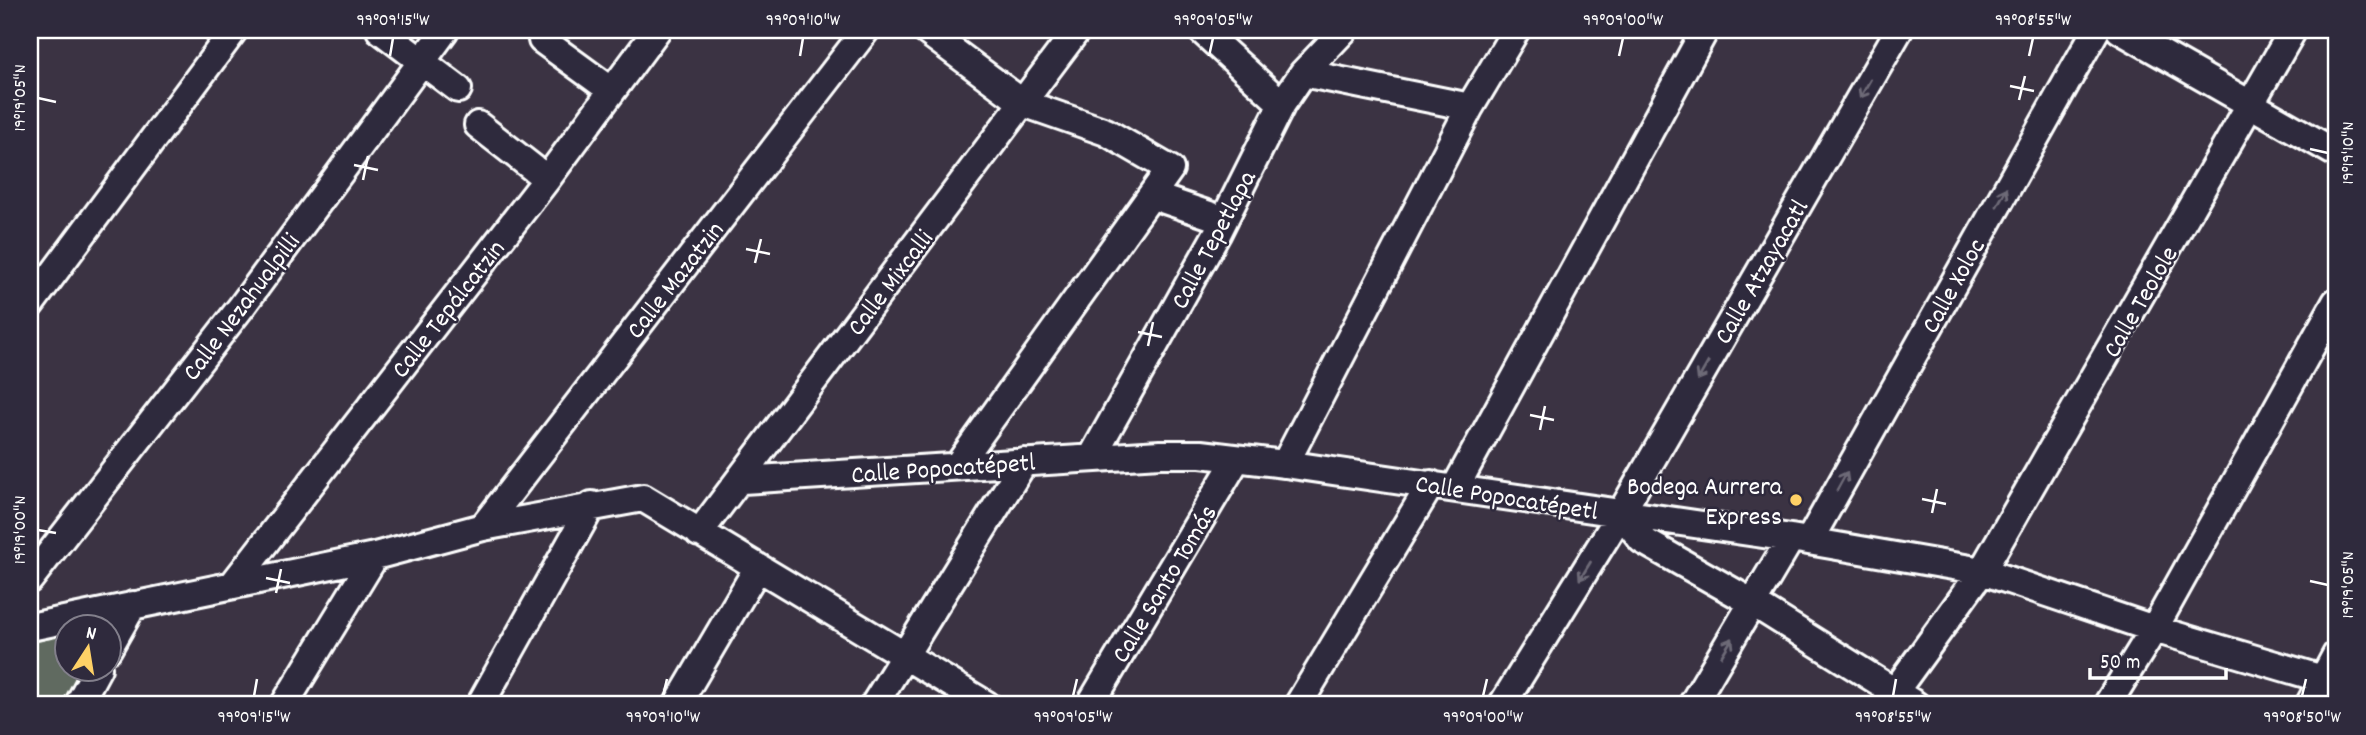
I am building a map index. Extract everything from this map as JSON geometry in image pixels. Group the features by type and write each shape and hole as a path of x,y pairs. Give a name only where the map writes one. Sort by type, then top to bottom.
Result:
{"street":[{"path":"30,305 234,30"},
{"path":"380,30 458,89"},
{"name":"Calle Nezahualpilli","path":"30,579 242,306 445,30"},
{"name":"Calle Tepálcatzin","path":"234,583 547,179 657,30"},
{"name":"Calle Mazatzin","path":"483,527 866,30"},
{"path":"925,30 1023,103 1106,132 1170,169 958,465"},
{"name":"Calle Mixcalli","path":"699,533 742,480 1077,30"},
{"path":"1201,30 1282,104"},
{"name":"Calle Tepetlapa","path":"1092,457 1224,220 1282,104 1303,73 1344,30"},
{"path":"1285,464 1470,107 1516,30"},
{"path":"1298,705 1443,486 1705,30"},
{"name":"Calle Atzayacatl","path":"1502,705 1621,513 1899,30"},
{"name":"Calle Xoloc","path":"1692,705 1753,603 1800,539 2096,30"},
{"path":"2120,30 2336,153"},
{"name":"Calle Teolole","path":"1898,701 1982,571 2293,30"},
{"path":"542,40 612,91"},
{"path":"1303,73 1470,107"},
{"path":"478,125 547,179"},
{"path":"1153,196 1224,220"},
{"path":"2106,705 2154,629 2336,302"},
{"name":"Calle Popocatépetl","path":"742,480 1092,457 1201,454 1285,464 1800,539 1982,571 2154,629 2330,681"},
{"name":"Calle Santo Tomás","path":"1090,705 1236,460"},
{"path":"874,705 1024,462"},
{"path":"30,627 375,556 483,527 592,505 643,498 987,705"},
{"path":"480,705 592,505"},
{"path":"1621,513 1642,540 1753,603 1898,701"},
{"path":"284,705 375,556"},
{"path":"677,705 757,569"},
{"path":"122,624 133,605"},
{"path":"2309,705 2330,681 2336,655"},
{"path":"80,704 91,682"}],"green space":[{"path":"52,638 52,682 74,682 61,705 30,705 30,643"}],"place":[{"name":"Bodega Aurrera Express","path":"1796,500"}]}
